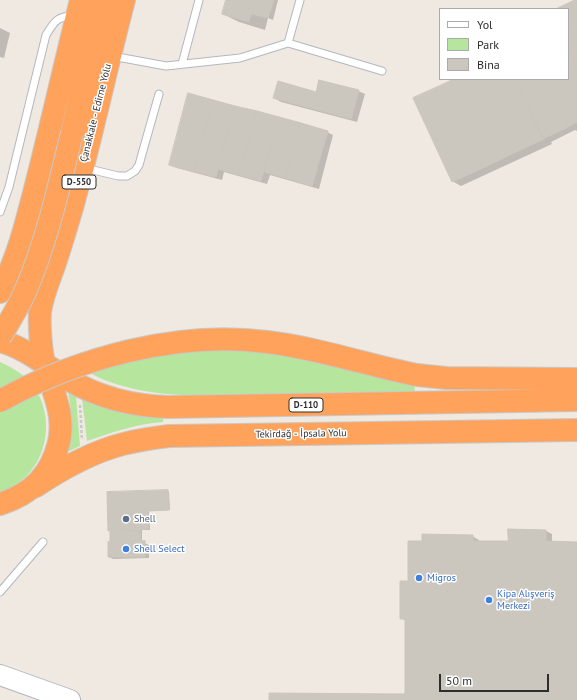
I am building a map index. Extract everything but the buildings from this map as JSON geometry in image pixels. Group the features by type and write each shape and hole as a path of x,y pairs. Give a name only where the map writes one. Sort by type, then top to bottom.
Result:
{"highway":[{"name":"D-550","path":"0,337 15,313 26,291 56,200 102,0"},
{"name":"Çanakkale - Edirne Yolu","path":"44,364 40,330 42,299 54,267 83,168 124,0"},
{"path":"0,292 15,259 28,215 79,8"},
{"path":"0,401 39,382 127,351 188,340 238,339 266,342 305,348 362,363 417,375 446,378 577,379"},
{"name":"D-110","path":"0,341 15,347 70,380 106,397 127,403 147,406 168,407 577,400"},
{"name":"D-550","path":"36,486 46,473 54,457 61,428 58,402 44,364"},
{"name":"Tekirdağ - İpsala Yolu","path":"2,504 16,498 58,472 102,451 122,444 169,436 577,430"}],"street":[{"path":"0,675 70,700"}],"lane":[{"path":"182,64 199,0"},
{"path":"288,44 300,0"},
{"path":"0,212 9,188 46,35 52,24 60,17 79,8"},
{"path":"110,55 166,66 240,58 288,44 382,71"},
{"path":"83,168 118,176 127,176 135,170 142,154 159,94"},
{"path":"0,592 43,542"}],"path":[{"path":"80,402 83,445"}],"green space":[{"path":"191,347 284,349 414,382 415,392 177,395 131,388 109,382 88,372"},
{"path":"0,362 19,372 34,387 42,402 46,433 43,448 37,462 27,475 15,485 0,492"},
{"path":"68,392 76,397 80,446 67,452 71,422 71,408"},
{"path":"82,398 163,417 163,422 134,427 87,441"}],"place":[{"name":"Shell","path":"126,519"},
{"name":"Shell Select","path":"126,549"},
{"name":"Migros","path":"419,578"},
{"name":"Kipa Alışveriş Merkezi","path":"489,600"}]}
